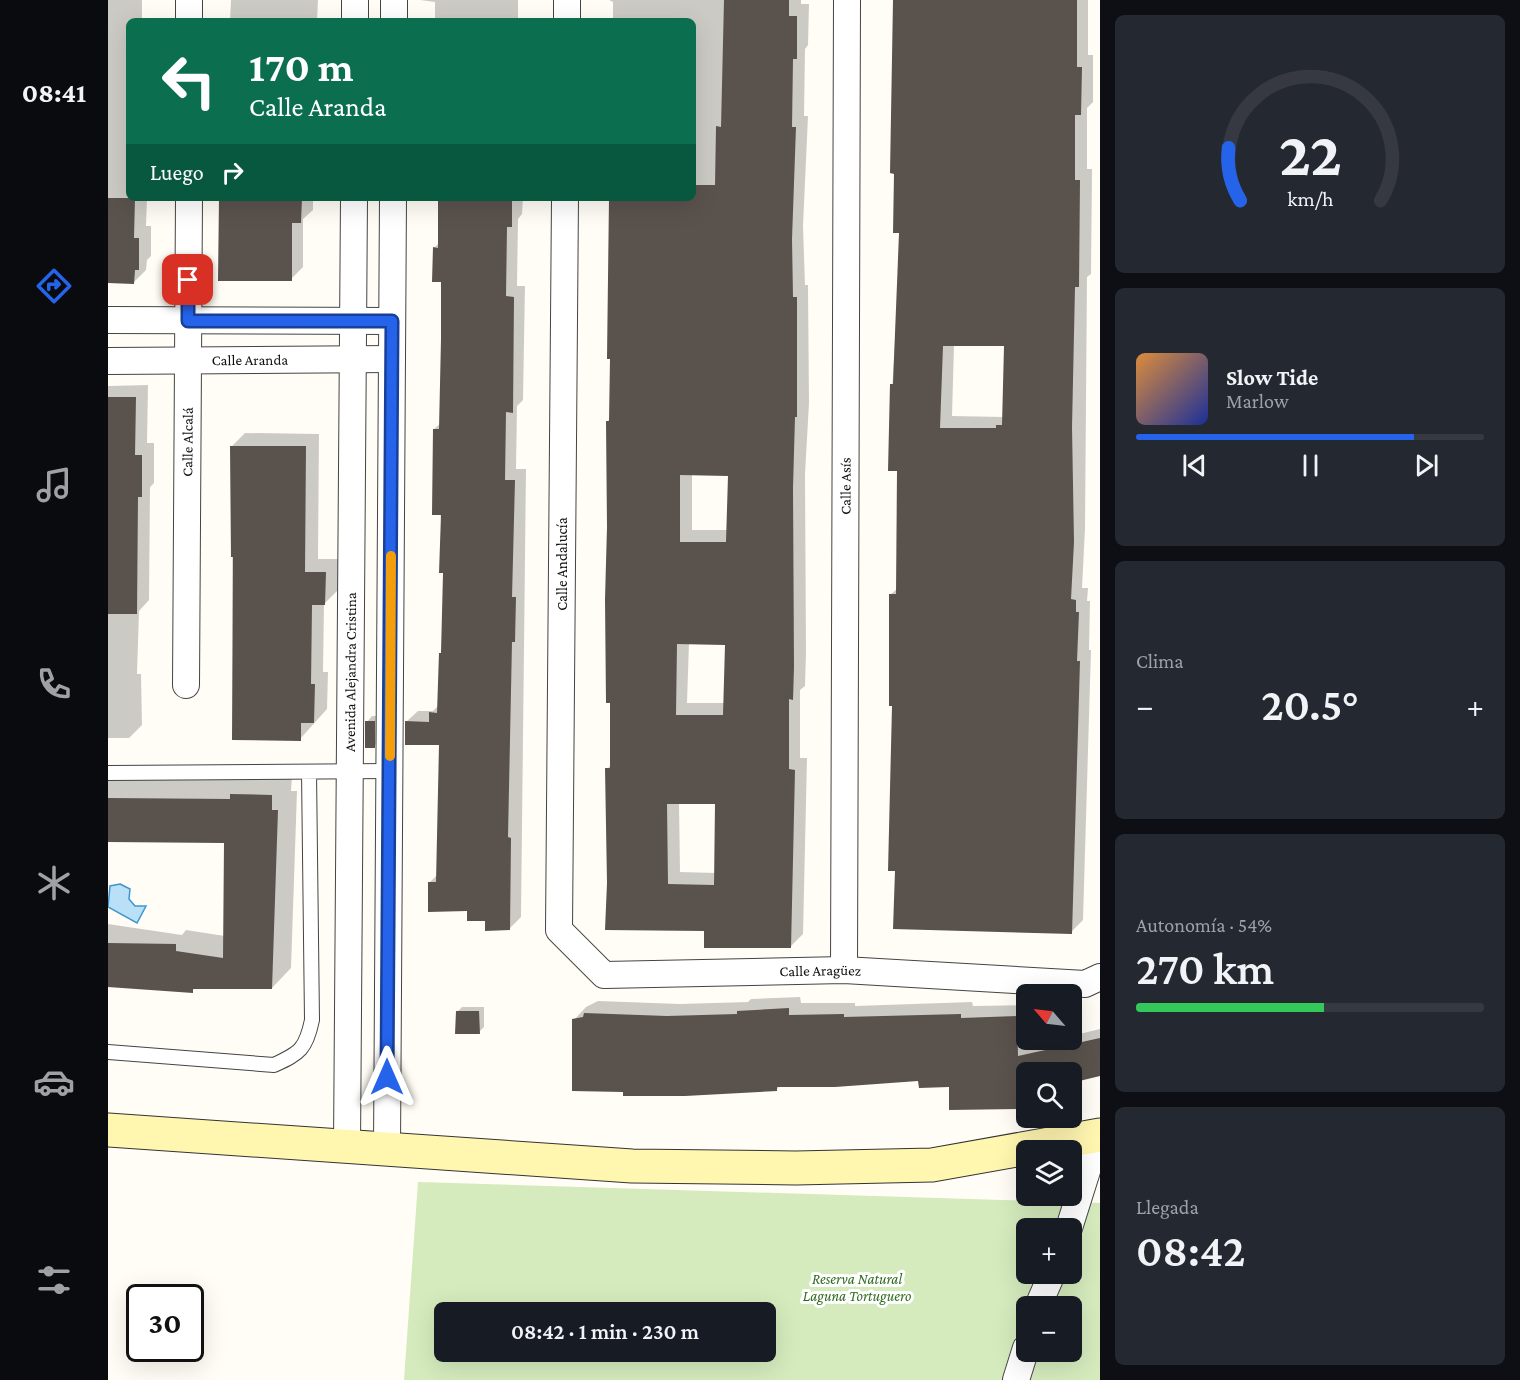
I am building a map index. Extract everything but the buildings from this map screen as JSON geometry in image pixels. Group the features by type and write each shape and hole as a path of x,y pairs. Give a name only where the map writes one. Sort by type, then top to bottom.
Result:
{"street":[{"path":"189,0 189,18"},
{"path":"355,0 355,18"},
{"path":"394,0 394,18"},
{"path":"567,0 567,18"},
{"name":"Calle Asís","path":"844,970 847,0"},
{"name":"Calle Alcalá","path":"186,685 189,201"},
{"name":"Avenida Alejandra Cristina","path":"347,1146 354,201"},
{"path":"387,1148 393,201"},
{"name":"Calle Andalucía","path":"559,930 565,201"},
{"path":"108,320 392,321"},
{"name":"Calle Aranda","path":"108,361 392,359"},
{"name":"Calle Aragüez","path":"559,930 604,975 844,970 1085,984 1100,977"},
{"path":"108,1130 632,1166 932,1165 1099,1136 1072,1218"},
{"path":"1016,1380 1022,1362"}],"lane":[{"path":"108,773 390,771"},
{"path":"108,1052 274,1065 298,1054 308,1039 312,1020 309,772"}],"green space":[{"name":"Reserva Natural Laguna Tortuguero","path":"418,1182 1016,1200 1016,1206 1082,1206 1082,1202 1100,1203 1100,1380 404,1380"}],"water":[{"path":"120,884 130,889 129,899 135,906 146,906 137,923 108,907 110,886"}],"slow traffic":[{"path":"390,756 391,556"}],"route":[{"path":"188,280 188,321 392,321 387,1077"}]}
